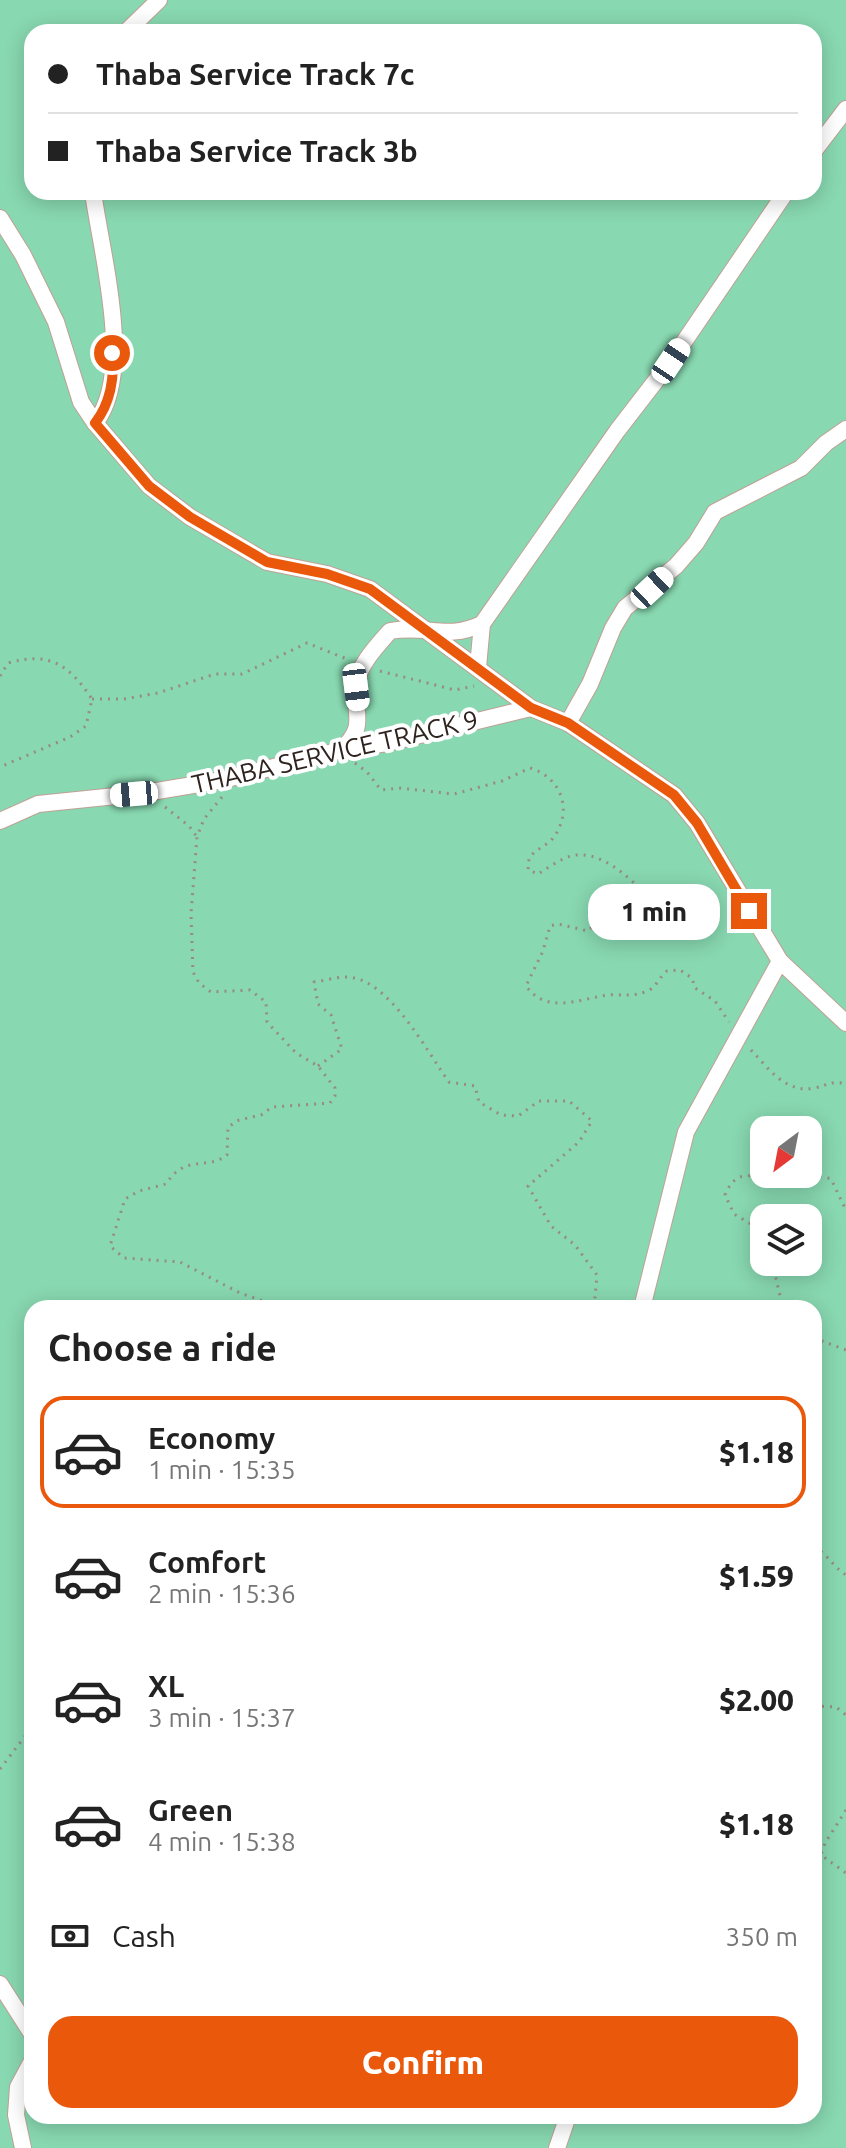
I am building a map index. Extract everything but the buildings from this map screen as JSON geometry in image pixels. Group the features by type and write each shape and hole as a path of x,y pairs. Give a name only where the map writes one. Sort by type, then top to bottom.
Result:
{"street":[{"path":"134,24 159,0"},
{"path":"822,140 846,109"},
{"path":"94,200 112,311 114,369 108,401 95,423"},
{"path":"478,667 482,624 617,431 671,361 781,200"},
{"path":"0,218 23,255 56,322 81,402 149,486 190,517 267,562 327,574 370,589 531,708 568,723 680,801 780,961 846,1023"},
{"path":"568,723 625,608 676,566 696,543 715,512 801,468 826,443 846,429"},
{"path":"341,750 353,739 358,725 356,687 363,667 390,631 422,628 443,633 463,633 482,624"},
{"name":"THABA SERVICE TRACK 9","path":"0,821 38,804 134,794 238,776 531,708"},
{"path":"644,1300 686,1132 780,961"},
{"path":"0,1984 24,2022"},
{"path":"23,2148 16,2115 18,2087 24,2076"},
{"path":"557,2148 565,2124"}],"path":[{"path":"92,699 124,699 158,693 215,674 242,674 307,643 363,667 455,690 496,680"},
{"path":"0,676 8,663 24,658 49,658 78,678 92,699 86,726 70,737 0,767"},
{"path":"341,750 367,772 381,790 399,788 454,794 502,781 530,768 545,773 559,787 564,801 556,833 549,843 532,853 528,870 538,874 567,857 586,856 599,859 624,874 642,891 637,904 602,917 588,931 558,924 550,926 543,951 526,986 531,993 545,1000 573,1004 607,995 624,996 648,991 667,971 680,970 692,978 695,988 715,1001 738,1037 783,1083 796,1089 816,1088 831,1081 846,1084"},
{"path":"238,776 204,819 197,837 191,957 199,983 211,992 250,990 260,996 266,1002 267,1022 280,1039 318,1066 335,1088 335,1096 330,1103 272,1107 261,1115 239,1120 228,1127 227,1155 219,1161 204,1160 187,1165 174,1173 166,1184 139,1191 125,1199 110,1246 124,1258 180,1262 260,1300"},
{"path":"134,794 173,811 197,837"},
{"path":"318,1066 342,1049 331,1015 318,1004 314,982 348,976 370,985 403,1013 449,1082 475,1086 479,1102 501,1115 518,1116 539,1101 569,1101 592,1121 579,1142 528,1186 551,1226 575,1245 597,1275 595,1300"},
{"path":"750,1224 734,1214 725,1195 730,1184 755,1175 777,1180 822,1176 831,1179 846,1210"},
{"path":"775,1276 781,1300"},
{"path":"822,1341 846,1350"},
{"path":"822,1550 835,1568 846,1575"},
{"path":"822,1706 836,1707 846,1715"},
{"path":"0,1769 24,1738"},
{"path":"822,1852 846,1810"},
{"path":"822,1856 846,1873"}],"green space":[{"path":"0,0 846,0 846,2148 0,2148"}],"route":[{"path":"112,353 114,369 108,401 95,423 149,486 190,517 267,562 327,574 370,589 531,708 568,723 658,783 674,795 697,823 749,911"}]}
